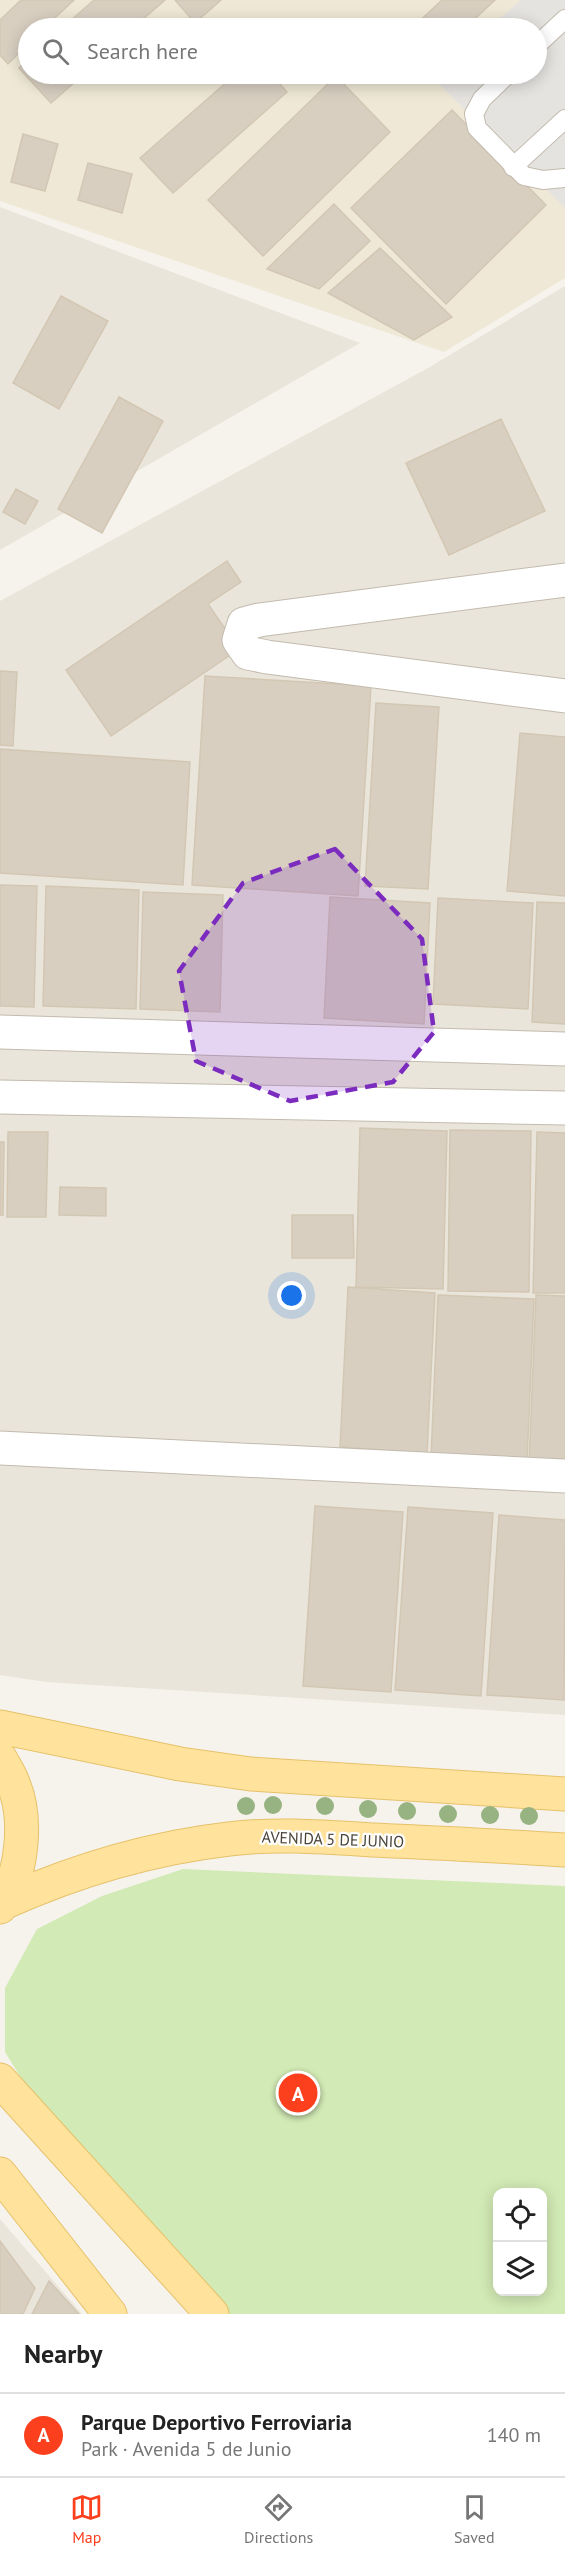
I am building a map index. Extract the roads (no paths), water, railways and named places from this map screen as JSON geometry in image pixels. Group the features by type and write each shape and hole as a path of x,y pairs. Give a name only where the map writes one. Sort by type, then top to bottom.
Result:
{"main road":[{"path":"0,1726 180,1764 251,1774 565,1794"},
{"path":"0,1758 14,1784 22,1825 18,1865 1,1905"},
{"path":"342,1780 565,1778"},
{"name":"AVENIDA 5 DE JUNIO","path":"1,1905 46,1883 110,1864 169,1849 230,1839 292,1835 565,1850"},
{"path":"0,2080 212,2314"},
{"path":"0,2174 110,2314"}],"street":[{"path":"565,580 259,620 244,624 238,640 248,653 267,657 565,696"},
{"path":"0,1032 565,1049"},
{"path":"0,1097 565,1108"},
{"path":"0,1448 565,1476"}],"lane":[{"path":"547,36 565,19"},
{"path":"498,84 482,99 474,114 477,128 524,176 543,180 565,178"},
{"path":"513,167 565,119"}],"place":[{"name":"Parque Deportivo Ferroviaria","path":"298,2093"}]}
